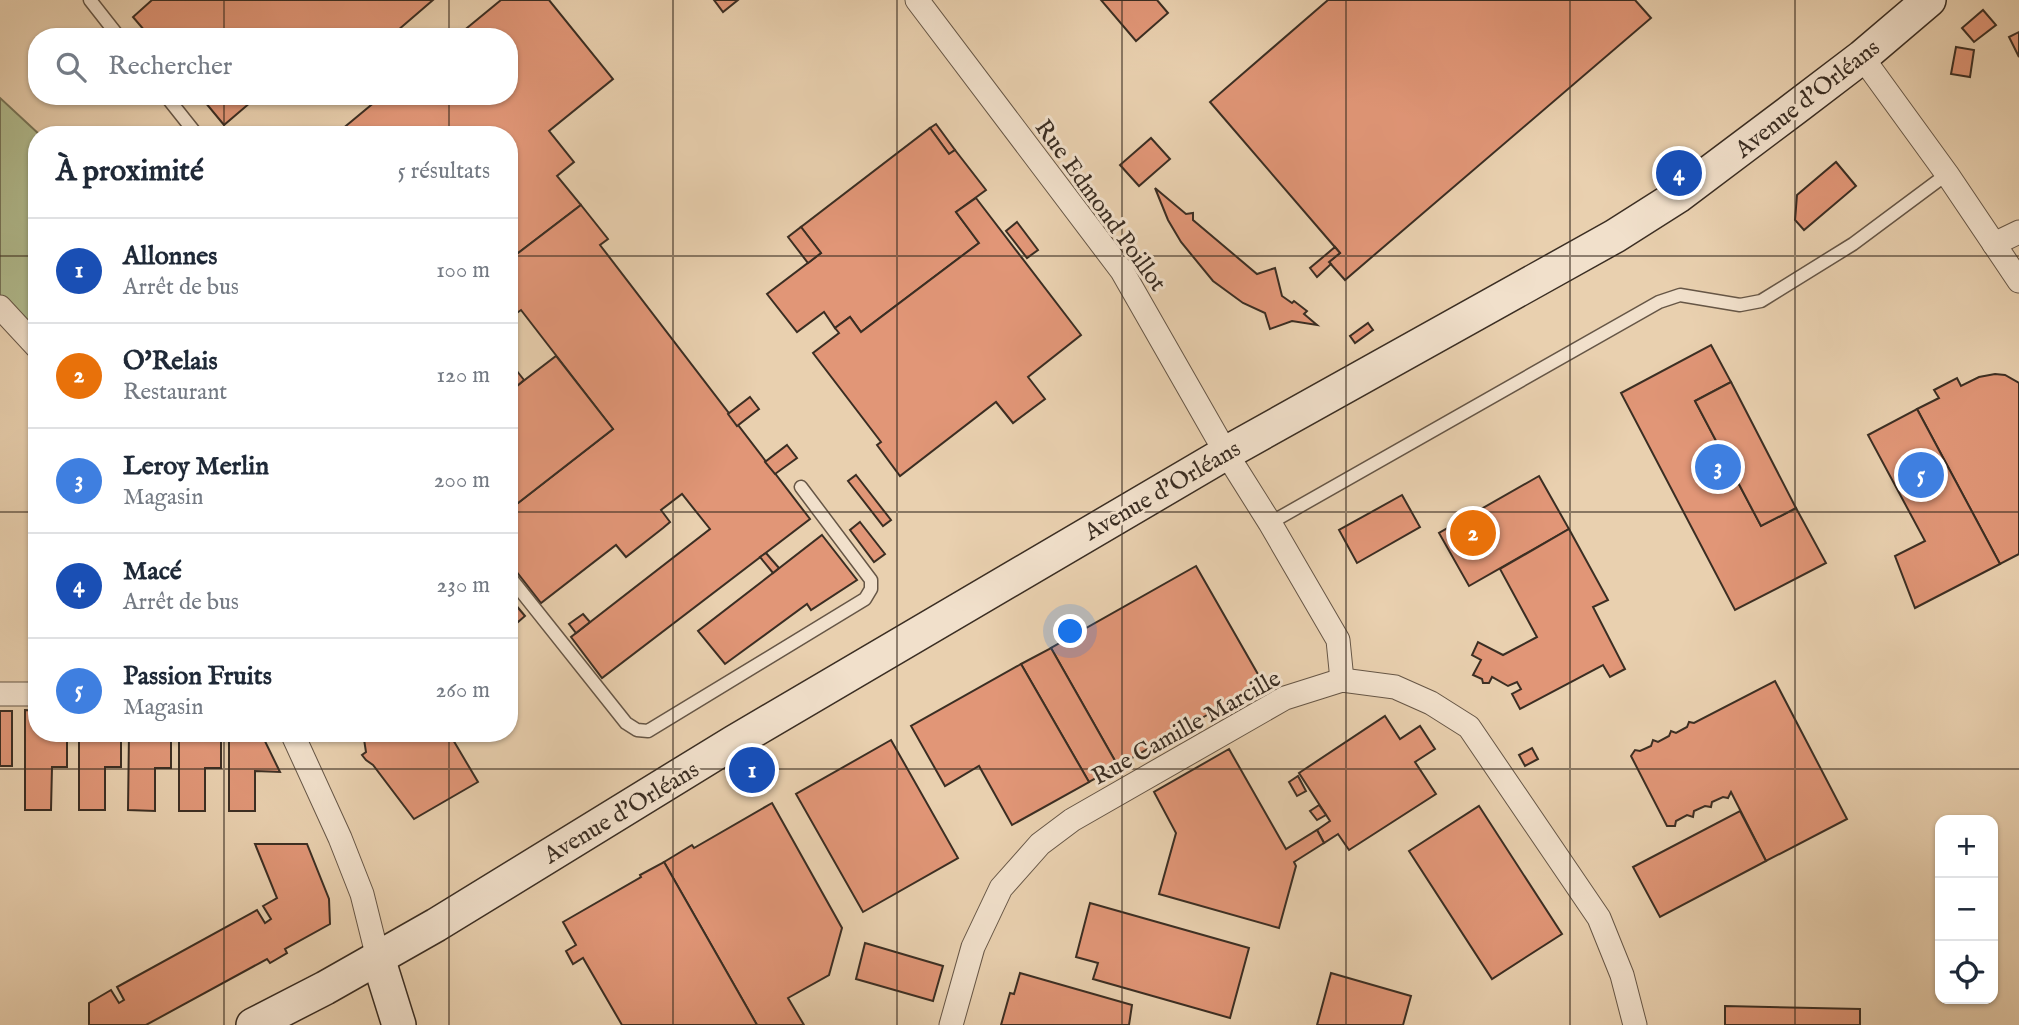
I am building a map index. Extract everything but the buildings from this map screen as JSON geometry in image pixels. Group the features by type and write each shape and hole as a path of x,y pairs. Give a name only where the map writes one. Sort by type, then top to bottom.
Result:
{"main road":[{"name":"Avenue d'Orléans","path":"253,1025 379,958 746,736 1226,453 1615,236 1678,196 1862,57 1929,0"},
{"path":"379,958 399,1025"}],"street":[{"name":"Rue Edmond Poillot","path":"917,0 1122,271 1226,453 1338,640 1342,680"},
{"path":"1862,57 1947,174 2019,281"},
{"path":"1994,244 2019,232"},
{"path":"0,307 28,337"},
{"name":"Rue Camille Marcille","path":"951,1025 973,947 1001,888 1040,844 1072,820 1285,698 1342,680 1395,687 1431,703 1469,727 1600,918 1622,975 1634,1025"},
{"path":"0,694 28,694"},
{"path":"296,742 349,860 362,894 379,958"}],"lane":[{"path":"90,0 112,28"},
{"path":"173,105 190,126"},
{"path":"1270,523 1659,302 1679,295 1740,305 1761,301 1853,244 1947,174"},
{"path":"518,587 626,723 637,730 648,731 865,599 871,589 871,580 801,487"}],"green space":[{"path":"0,98 30,126 28,126 28,328 0,300"}],"place":[{"name":"Macé","path":"1679,173"},
{"name":"Leroy Merlin","path":"1718,467"},
{"name":"Passion Fruits","path":"1921,475"},
{"name":"O'Relais","path":"1473,533"},
{"name":"Allonnes","path":"752,770"}]}
